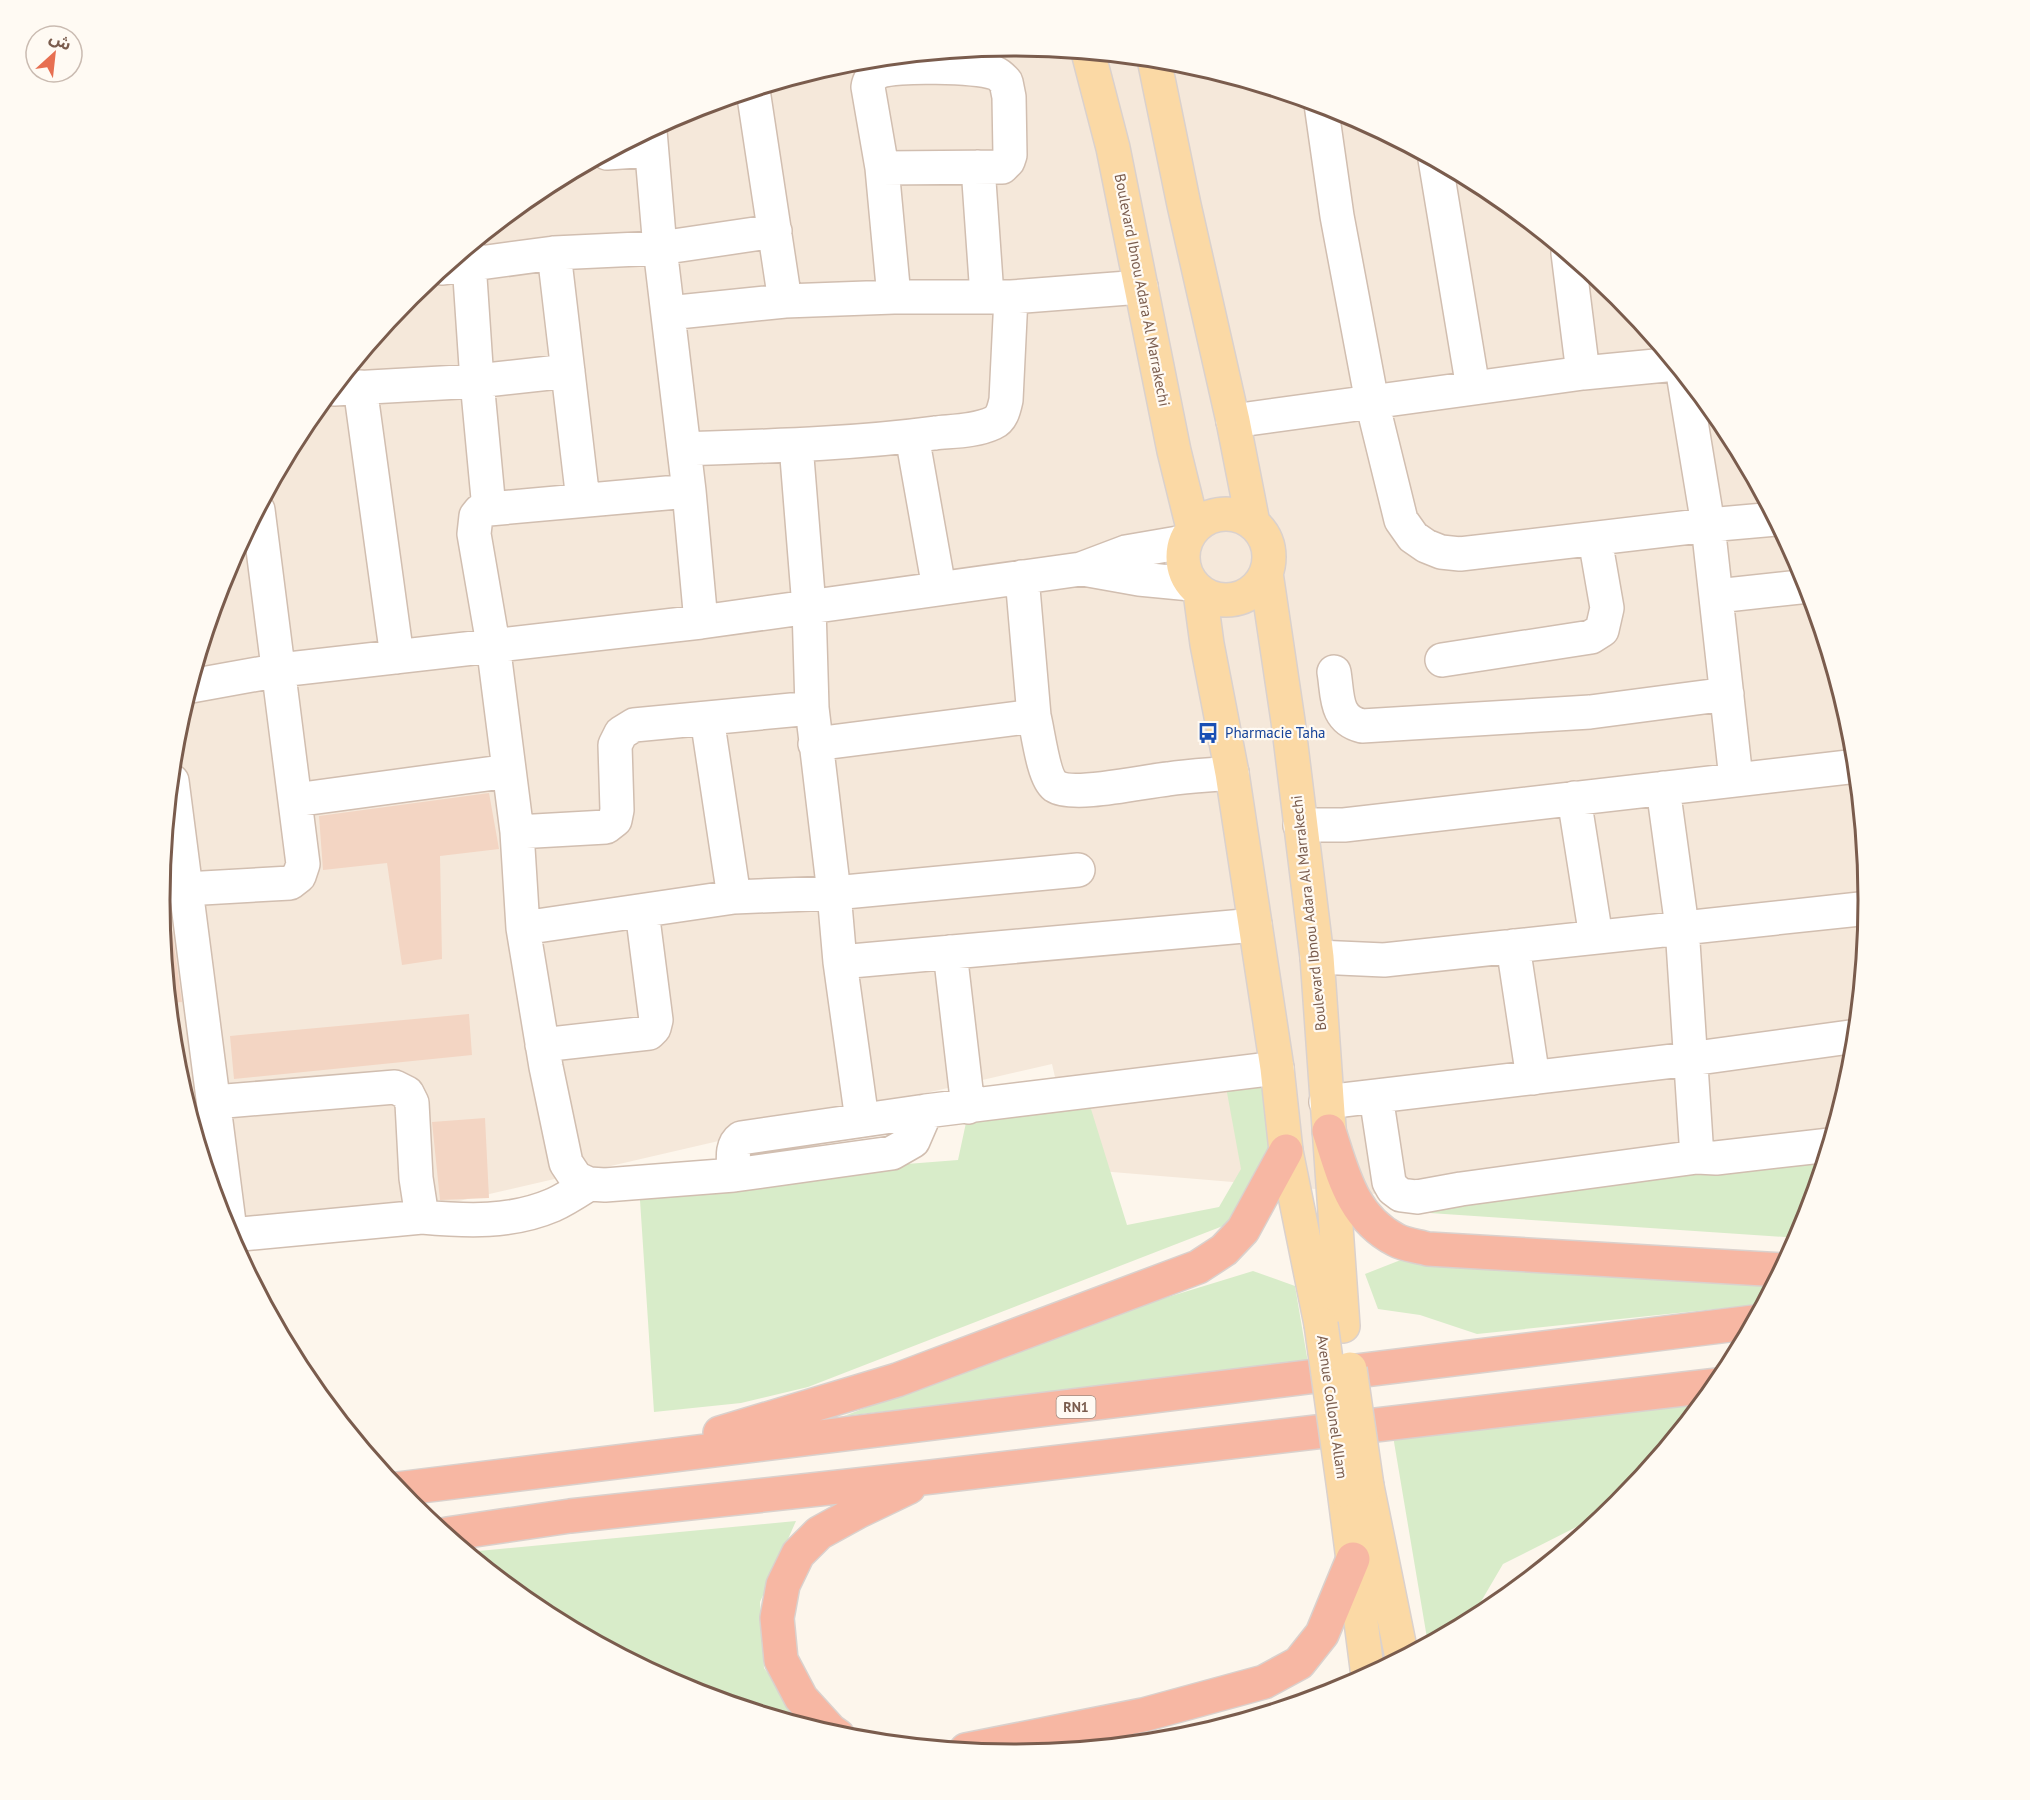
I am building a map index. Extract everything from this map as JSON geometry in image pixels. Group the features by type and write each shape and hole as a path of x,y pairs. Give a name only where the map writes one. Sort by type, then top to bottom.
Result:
{"highway":[{"path":"1327,1117 1348,1191 1368,1221 1397,1241 1428,1249 1774,1270"},
{"path":"574,1467 735,1430 877,1386 1198,1267 1224,1250 1243,1230 1286,1151"},
{"name":"RN1","path":"409,1488 1745,1323"},
{"path":"456,1533 581,1514 931,1477 1704,1387"},
{"path":"823,1722 801,1698 781,1660 777,1618 783,1585 798,1554 819,1533 859,1510 931,1477"},
{"path":"998,1744 1143,1715 1264,1682 1299,1663 1322,1634 1353,1559"}],"main road":[{"name":"Boulevard Ibnou Adara Al Marrakechi","path":"1090,59 1113,148 1189,535"},
{"path":"1156,68 1253,523"},
{"path":"1196,588 1214,599 1230,600 1245,596 1258,586 1266,573 1269,560 1268,546 1262,533 1253,523 1238,515 1222,513 1206,518 1189,535 1182,557 1185,571 1196,588 1232,773 1277,1068 1286,1151 1332,1325"},
{"name":"Boulevard Ibnou Adara Al Marrakechi","path":"1266,573 1288,721 1317,957 1327,1117 1332,1325"},
{"name":"Avenue Collonel Allam","path":"1332,1325 1355,1488"},
{"path":"1355,1488 1353,1559 1367,1667"},
{"path":"1355,1488 1400,1651"}],"street":[{"path":"882,168 1002,166 1008,161 1010,155 1009,97 1006,82 995,73 953,68 894,68 878,72 869,79 868,87 882,168 894,297"},
{"path":"754,97 785,301"},
{"path":"1322,114 1337,216 1372,402 1401,520 1413,537 1440,552 1460,554 1769,520"},
{"path":"650,140 701,621"},
{"path":"684,449 796,445 912,436 981,427 996,422 1003,413 1008,382 999,297 978,166"},
{"path":"1437,169 1473,388"},
{"path":"464,260 660,248 775,231"},
{"path":"554,254 583,500"},
{"path":"461,262 477,381 489,509"},
{"path":"1569,263 1583,373"},
{"path":"668,313 785,301 894,297 999,297 1141,286"},
{"path":"1233,421 1583,373 1668,365"},
{"path":"398,657 347,388 477,381 568,371"},
{"path":"1685,386 1708,525 1736,780"},
{"path":"912,436 939,588"},
{"path":"796,445 809,607 815,744 834,892 840,962 862,1120"},
{"path":"689,491 489,509 480,511 476,516 474,534 493,644 517,832 524,928 542,1045 566,1163 576,1178 589,1184 604,1185 734,1175 892,1153 913,1141 926,1111"},
{"path":"185,889 290,883 298,876 303,864 260,523"},
{"path":"198,685 280,670 701,621 1081,569 1126,552 1189,535"},
{"path":"1442,660 1591,637 1602,630 1607,608 1595,539"},
{"path":"1081,569 1196,588"},
{"path":"1022,577 1034,716 1048,777 1055,786 1071,790 1097,789 1166,779 1232,773"},
{"path":"1717,596 1799,587"},
{"path":"1334,672 1339,708 1345,719 1362,726 1590,712 1727,694"},
{"path":"517,832 606,828 615,820 617,810 615,745 621,733 634,725 812,708"},
{"path":"815,744 1034,716"},
{"path":"707,718 734,897"},
{"path":"1300,825 1344,825 1848,767"},
{"path":"295,800 509,771"},
{"path":"1663,788 1682,927 1697,1157"},
{"path":"1574,798 1596,937"},
{"path":"176,811 227,1201"},
{"path":"524,928 734,897 834,892 1078,870"},
{"path":"1317,957 1384,960 1859,909"},
{"path":"542,1045 649,1033 654,1028 656,1020 642,911"},
{"path":"840,962 1255,925"},
{"path":"1513,946 1533,1078"},
{"path":"950,952 968,1107"},
{"path":"1327,1117 1377,1096 1690,1059 1848,1037"},
{"path":"734,1175 733,1148 741,1138 926,1111 1277,1068"},
{"path":"214,1102 395,1087 407,1093 412,1103 416,1178 422,1217"},
{"path":"1377,1096 1389,1182 1393,1189 1401,1195 1417,1197 1697,1157 1716,1158 1823,1146"},
{"path":"240,1235 422,1217 468,1221 496,1220 528,1214 555,1204 589,1184"}],"shaded area":[{"path":"960,57 1070,57 1125,63 1234,84 1286,100 1389,143 1437,169 1484,198 1529,230 1572,265 1650,343 1685,386 1717,431 1772,526 1815,629 1831,681 1843,735 1858,845 1858,955 1843,1065 1821,1151 1412,1197 1076,1169 1052,1064 247,1250 215,1171 199,1119 187,1065 172,955 170,900 172,845 178,790 199,681 215,629 258,526 284,478 313,431 345,386 380,343 458,265 501,230 546,198 641,143 744,100 796,84 850,72"}],"green space":[{"path":"1268,1081 1275,1128 1251,1194 1228,1224 808,1387 741,1403 654,1412 639,1185 958,1160 967,1118 1091,1109 1127,1225 1219,1207 1241,1169 1226,1087"},
{"path":"1821,1153 1789,1237 1415,1212"},
{"path":"1416,1254 1769,1279 1755,1305 1477,1334 1420,1315 1378,1309 1365,1274"},
{"path":"1253,1271 1295,1286 1308,1363 844,1416 1116,1313"},
{"path":"1695,1400 1650,1457 1585,1523 1503,1564 1479,1605 1427,1637 1393,1436"},
{"path":"796,1521 760,1602 764,1668 801,1717 744,1700 641,1657 546,1602 478,1551"}],"building":[{"path":"489,793 499,849 440,856 442,959 402,965 387,863 323,870 319,816"},
{"path":"171,922 171,922 182,1002 177,1002"},
{"path":"469,1014 472,1055 234,1079 230,1036"},
{"path":"485,1118 489,1198 440,1200 432,1122"}],"place":[{"name":"Pharmacie Taha","path":"1208,733"}]}
